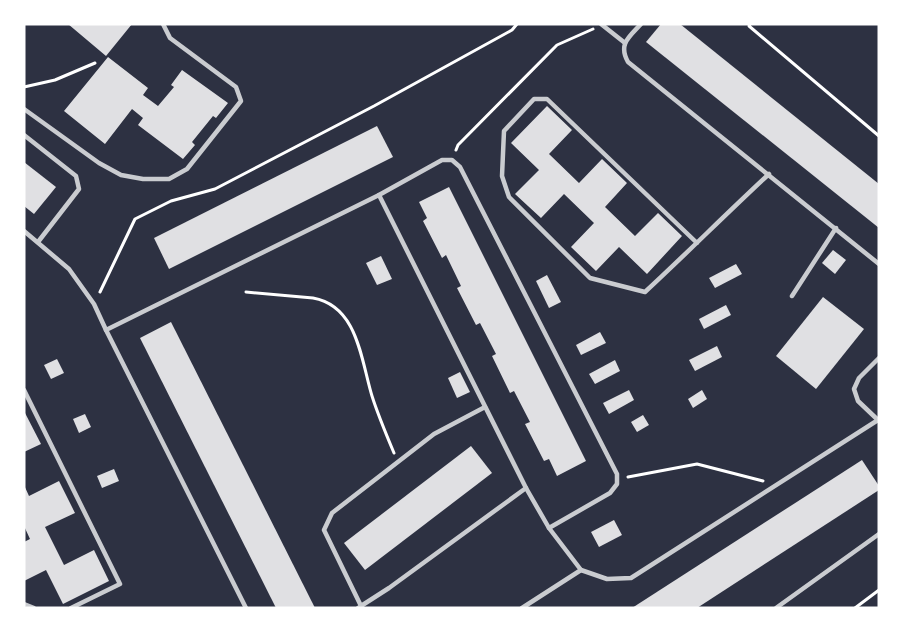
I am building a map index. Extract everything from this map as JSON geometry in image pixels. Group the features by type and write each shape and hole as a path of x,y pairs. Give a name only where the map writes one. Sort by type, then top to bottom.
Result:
{"lane":[{"path":"24,109 99,163 121,175 143,179 169,179 187,169 242,101 236,87 170,38 163,24"},
{"path":"641,24 625,43 623,53 628,62 879,264"},
{"path":"602,25 625,43"},
{"path":"697,243 547,99 534,99 504,131 502,176 509,197 590,278 645,292 697,243 769,174"},
{"path":"24,135 76,176 79,189 38,242"},
{"path":"106,330 379,195 442,160 452,160 460,167 617,474 617,484 610,493 549,528"},
{"path":"379,195 526,488 549,528 581,570 606,579 631,578 878,421 858,402 854,389 859,378 879,358"},
{"path":"792,296 836,228"},
{"path":"24,231 69,269 94,304 246,608"},
{"path":"24,390 120,584 70,608"},
{"path":"24,406 31,403"},
{"path":"485,407 434,434 332,513 324,530 359,607 389,588 526,488"},
{"path":"776,608 879,534"},
{"path":"522,608 581,570"},
{"path":"24,604 34,608"}],"path":[{"path":"94,304 135,219 171,201 215,189 374,106 512,30 517,24"},
{"path":"750,24 749,26 879,136"},
{"path":"452,160 458,145 557,45 602,25"},
{"path":"24,87 55,80 95,63"},
{"path":"246,292 313,298 334,307 358,339 372,396 398,463"},
{"path":"617,479 697,464 776,484"},
{"path":"855,608 879,590"}],"building":[{"path":"68,24 132,24 106,56"},
{"path":"661,24 680,24 879,184 879,228 646,42"},
{"path":"108,57 148,88 143,95 158,106 174,87 171,85 182,70 228,103 216,118 213,116 192,142 195,145 183,159 138,125 143,118 132,109 105,144 64,111"},
{"path":"547,106 572,130 549,154 579,183 602,159 627,183 605,207 635,236 658,213 682,236 647,274 619,247 596,271 571,247 594,223 564,194 541,218 515,194 539,170 511,143"},
{"path":"377,126 393,157 169,269 154,238"},
{"path":"24,162 56,187 34,214 24,206"},
{"path":"449,187 586,461 557,476 549,459 544,461 525,424 530,422 514,391 510,393 492,356 496,354 480,323 476,325 457,288 461,286 446,255 442,258 423,221 427,218 419,202"},
{"path":"833,250 846,260 835,274 822,263"},
{"path":"381,256 392,279 377,285 366,263"},
{"path":"736,264 742,274 715,288 709,278"},
{"path":"547,275 561,302 549,308 536,281"},
{"path":"823,297 864,329 816,389 776,356"},
{"path":"726,305 731,315 704,329 699,319"},
{"path":"171,322 315,608 276,608 140,338"},
{"path":"600,332 606,343 581,355 576,345"},
{"path":"717,346 722,357 695,371 689,360"},
{"path":"57,359 64,373 51,379 44,365"},
{"path":"615,360 620,371 595,384 589,374"},
{"path":"460,372 470,392 457,398 448,378"},
{"path":"629,390 634,400 609,414 603,403"},
{"path":"702,390 707,399 693,408 688,399"},
{"path":"24,411 41,444 24,452"},
{"path":"85,414 91,427 79,433 73,419"},
{"path":"643,415 649,425 637,432 631,422"},
{"path":"471,446 492,473 365,570 344,543"},
{"path":"862,460 879,486 879,490 697,608 632,608"},
{"path":"114,469 119,481 102,488 97,476"},
{"path":"59,481 75,513 45,527 64,565 94,550 109,581 63,604 46,570 24,581 24,542 30,539 24,526 24,485 29,496"},
{"path":"614,520 622,535 599,547 591,532"}]}
